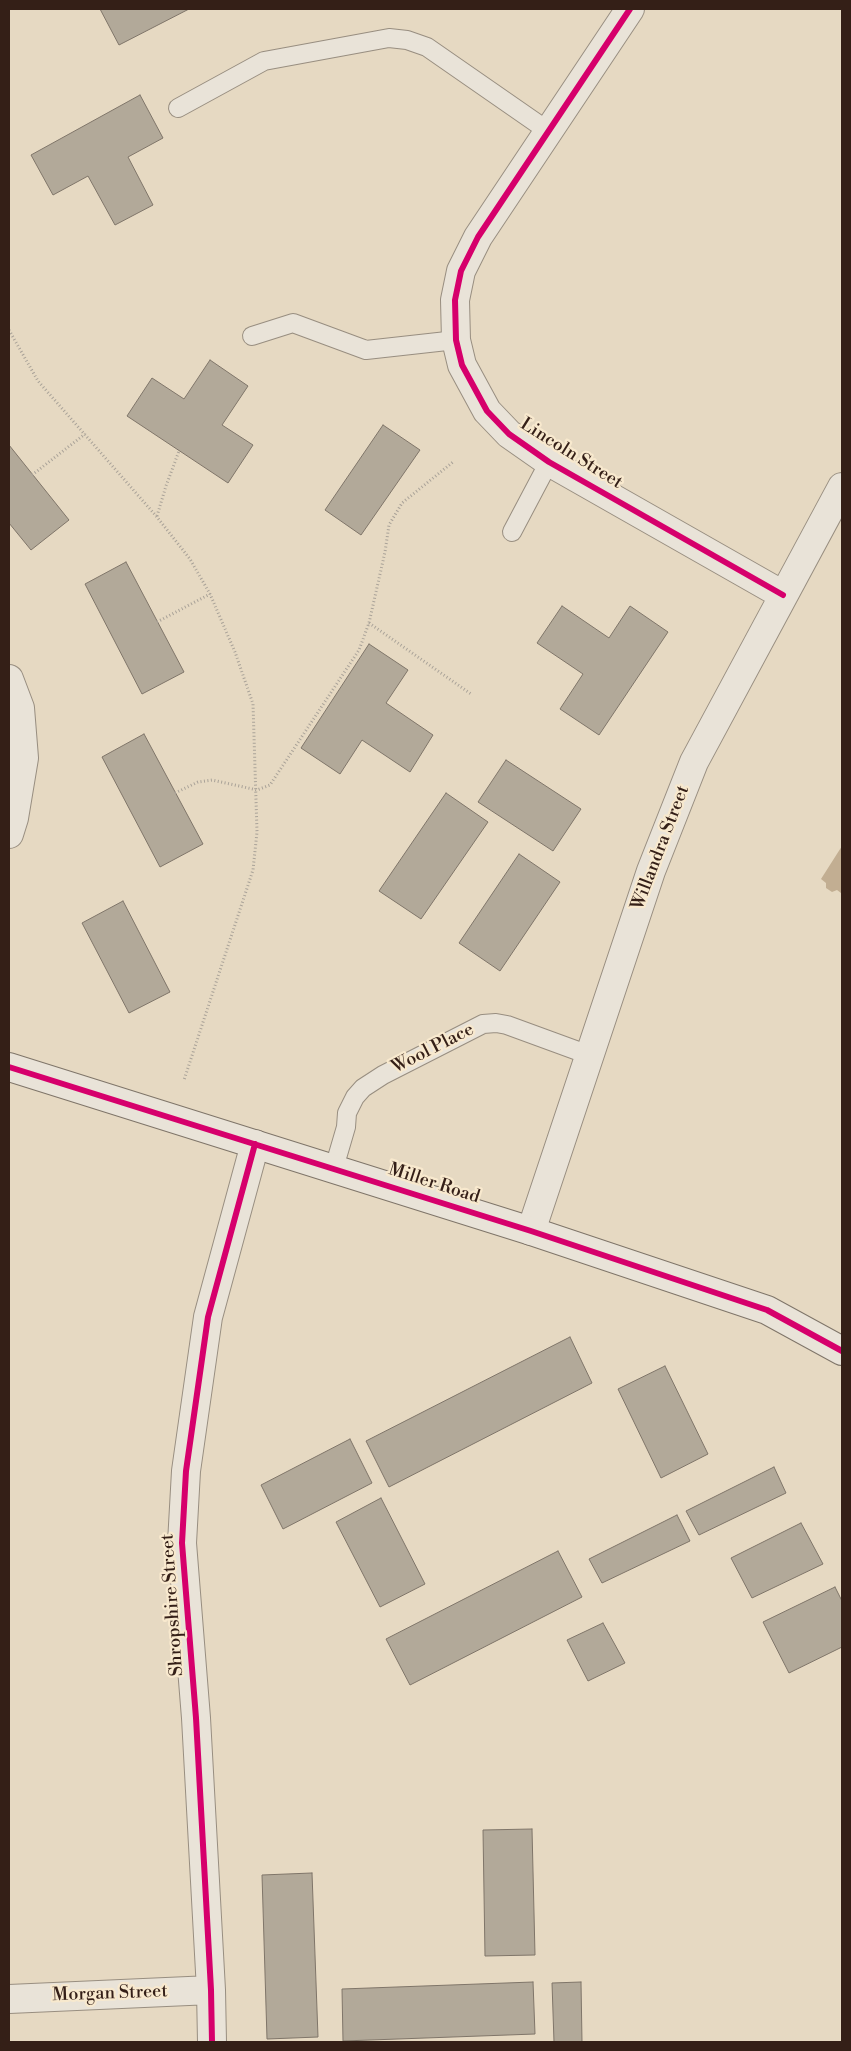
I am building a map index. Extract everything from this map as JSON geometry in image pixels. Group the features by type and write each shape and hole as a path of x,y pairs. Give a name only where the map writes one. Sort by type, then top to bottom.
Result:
{"street":[{"name":"Lincoln Street","path":"630,9 478,237 461,271 455,300 456,340 462,366 487,411 509,434 549,462 783,596"},
{"name":"Willandra Street","path":"531,1231 650,871 694,762 842,487"},
{"path":"9,678 20,708 24,758 14,818 9,834"},
{"name":"Miller Road","path":"9,1067 531,1231 767,1310 840,1344"},
{"name":"Shropshire Street","path":"212,2042 211,1990 196,1718 182,1543 186,1471 208,1317 255,1144"},
{"name":"Morgan Street","path":"9,1998 211,1990"}],"lane":[{"path":"178,108 264,62 389,38 407,40 427,47 548,131"},
{"path":"252,336 293,323 366,350 456,340"},
{"path":"512,532 549,462"},
{"name":"Wool Place","path":"334,1168 346,1127 347,1113 355,1097 364,1088 383,1075 483,1024 496,1023 507,1025 589,1055"}],"path":[{"path":"9,330 38,382 157,517 190,559 210,594 235,652 253,704 257,790 257,832 253,870 184,1080"},
{"path":"32,475 85,434"},
{"path":"157,517 179,450"},
{"path":"175,793 198,782 212,780 257,790 270,786 359,650 369,623 389,525 402,503 454,462"},
{"path":"157,622 210,594"},
{"path":"369,623 382,630 471,694"}],"shaded area":[{"path":"842,846 842,891 841,893 837,890 832,892 826,888 826,883 821,879"}],"building":[{"path":"100,9 189,9 119,45"},
{"path":"140,95 163,138 128,157 153,205 115,225 88,176 53,195 31,155"},
{"path":"210,360 248,386 222,425 253,445 228,483 127,416 152,378 184,399"},
{"path":"383,425 420,450 361,535 325,510"},
{"path":"9,445 69,520 31,550 9,523"},
{"path":"126,562 184,672 142,694 85,584"},
{"path":"562,606 609,638 630,606 668,632 599,735 560,709 583,674 537,643"},
{"path":"369,644 408,670 386,703 433,735 410,772 362,740 340,774 301,748"},
{"path":"144,734 203,844 160,867 102,757"},
{"path":"506,760 581,809 553,851 478,802"},
{"path":"446,793 488,822 421,919 379,891"},
{"path":"519,854 560,882 500,971 459,943"},
{"path":"123,901 170,992 129,1013 82,923"},
{"path":"570,1337 592,1383 389,1487 366,1441"},
{"path":"665,1366 708,1454 661,1478 618,1389"},
{"path":"350,1439 372,1483 283,1529 261,1485"},
{"path":"774,1467 786,1493 699,1535 686,1511"},
{"path":"381,1498 425,1584 380,1607 336,1522"},
{"path":"677,1515 690,1541 602,1583 589,1559"},
{"path":"801,1523 823,1564 752,1598 731,1558"},
{"path":"558,1551 582,1597 410,1685 386,1639"},
{"path":"835,1587 842,1601 842,1647 789,1673 763,1622"},
{"path":"603,1623 625,1663 588,1681 567,1640"},
{"path":"532,1829 535,1955 485,1956 483,1830"},
{"path":"312,1873 318,2037 267,2039 262,1875"},
{"path":"533,1982 535,2034 343,2041 342,1989"},
{"path":"581,1982 582,2042 554,2042 552,1983"}],"cycle path":[{"path":"630,9 478,237 461,271 455,300 456,340 462,365 487,411 509,434 549,462 783,595"},
{"path":"9,1067 531,1231 767,1310 842,1351"},
{"path":"212,2042 211,1990 196,1718 182,1543 186,1471 208,1317 255,1144"}]}
